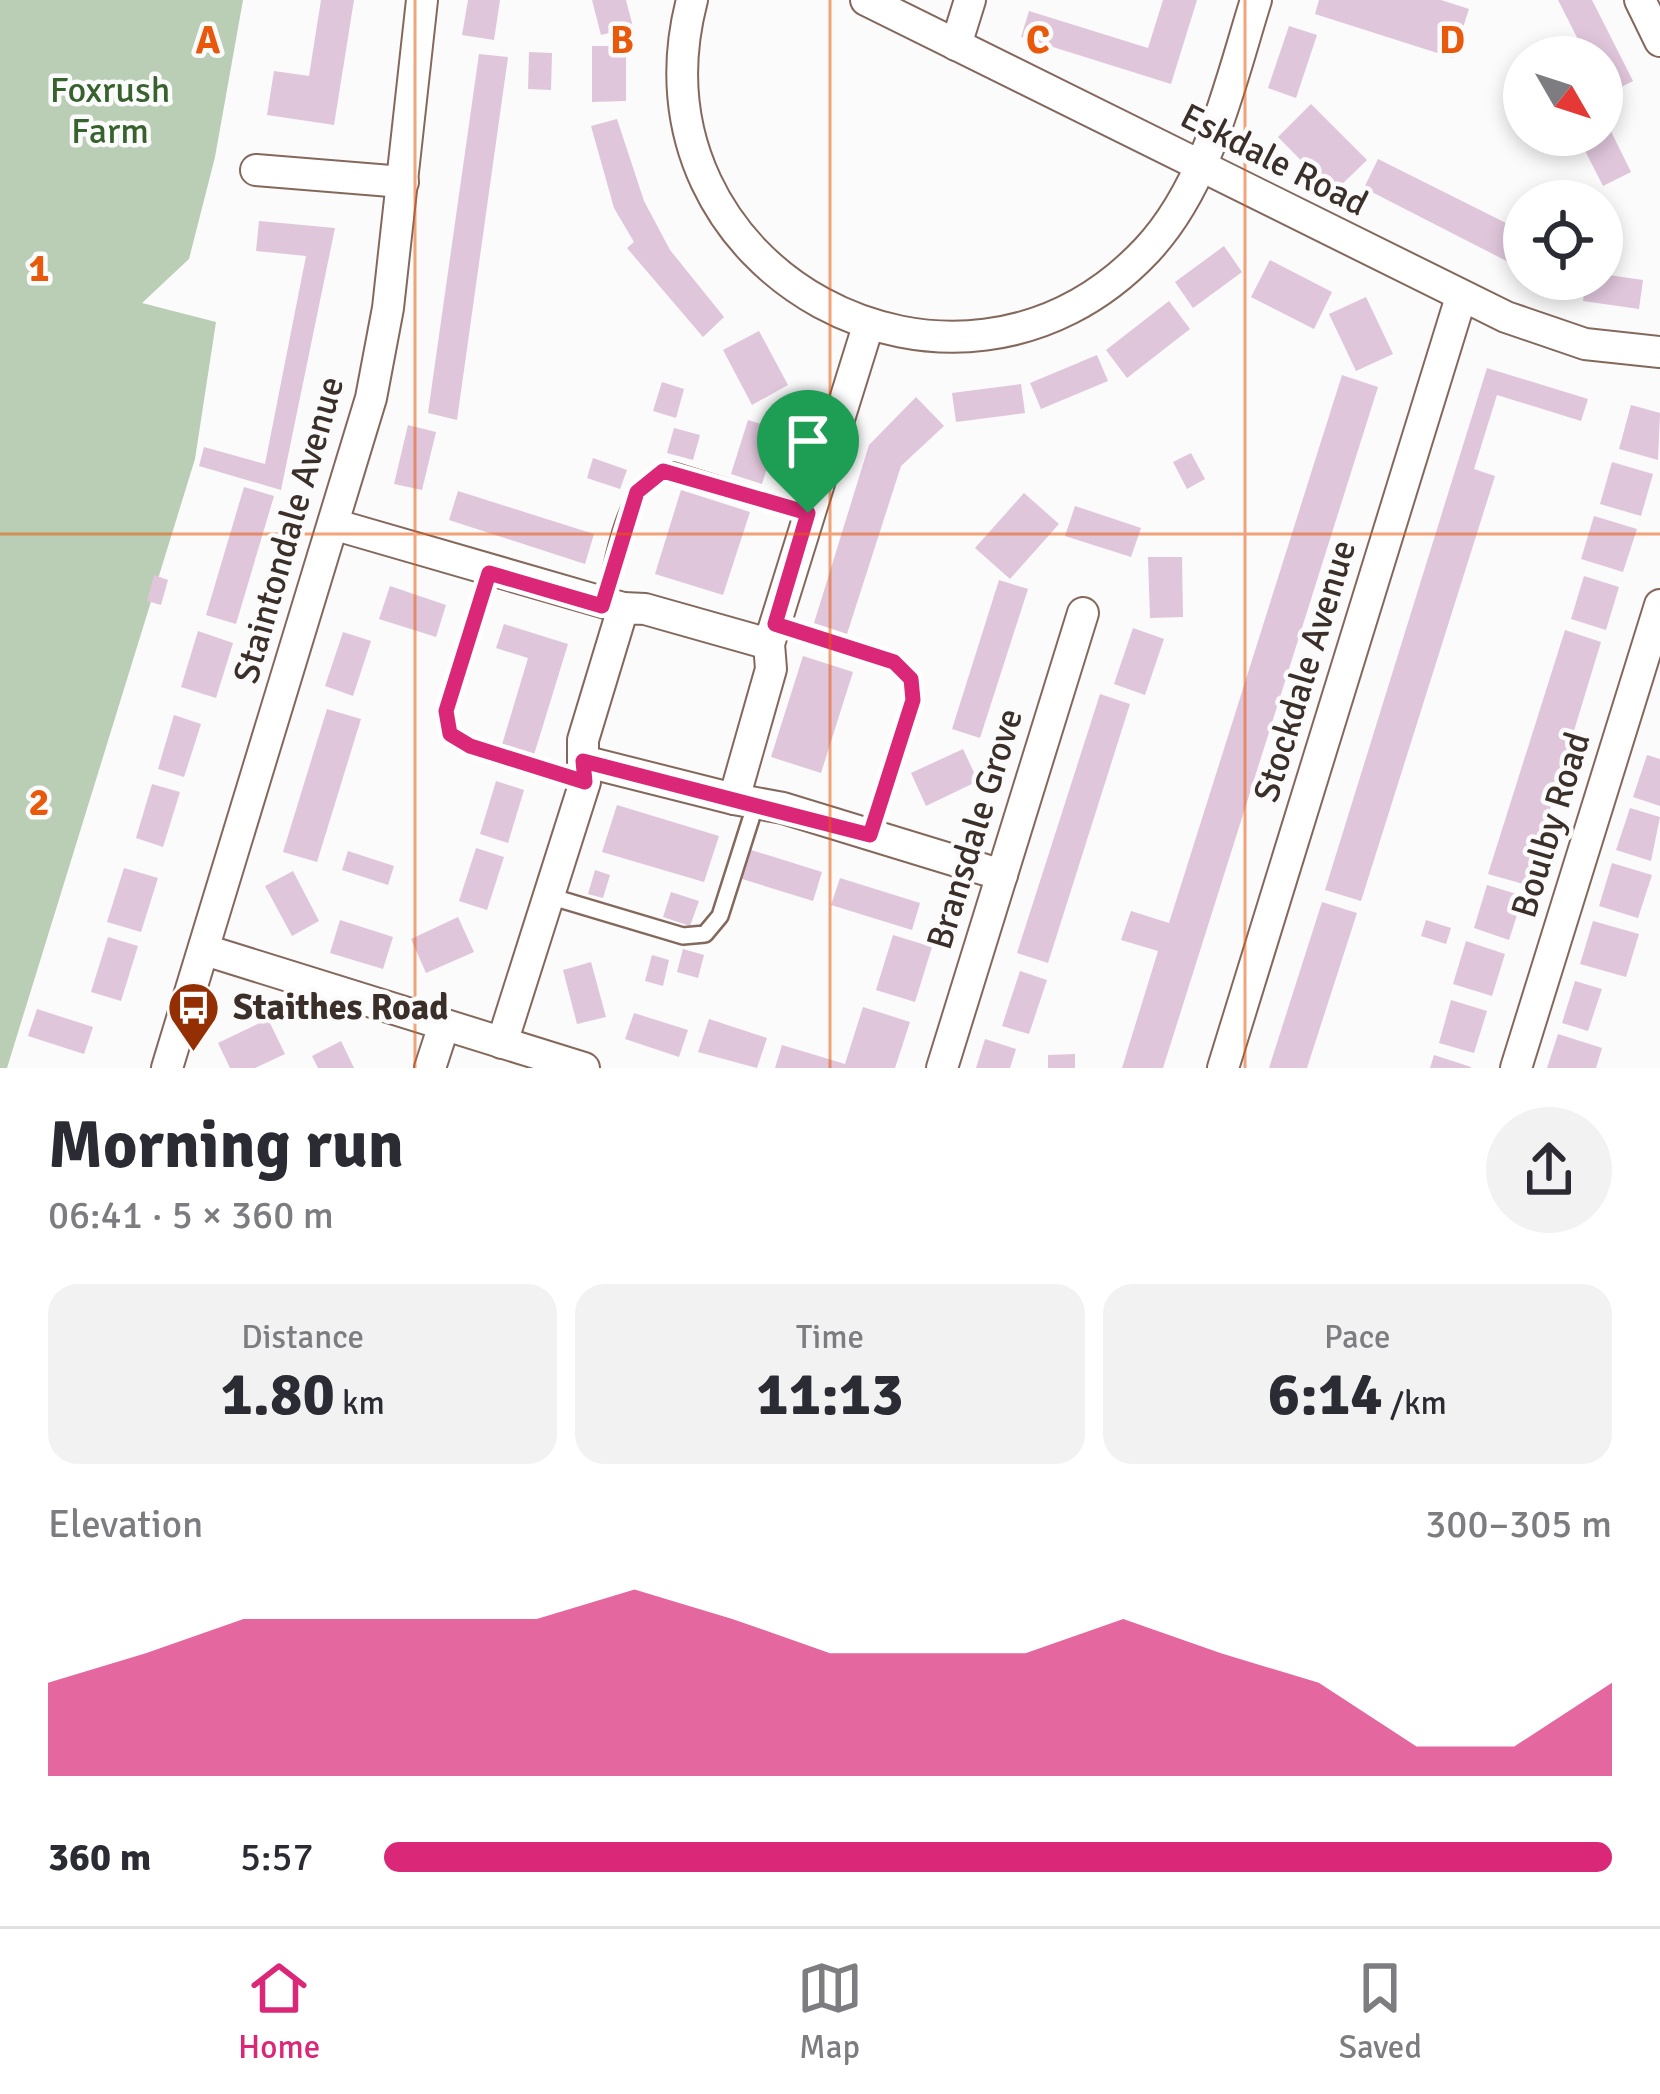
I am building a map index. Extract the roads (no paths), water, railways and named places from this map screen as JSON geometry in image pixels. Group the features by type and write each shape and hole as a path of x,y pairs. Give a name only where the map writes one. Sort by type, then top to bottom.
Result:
{"street":[{"name":"Staintondale Avenue","path":"167,1068 336,525 380,353 422,0"},
{"path":"692,0 680,83 685,126 720,211 784,282 868,326 902,333 976,335 1020,327 1072,307 1147,250 1172,218 1216,128 1256,0"},
{"name":"Eskdale Road","path":"866,0 1461,297 1552,335 1660,352"},
{"path":"956,45 970,0"},
{"path":"1640,0 1660,41"},
{"path":"256,170 403,182"},
{"name":"Stockdale Avenue","path":"1222,1068 1461,297"},
{"path":"745,801 771,669 772,634 868,326"},
{"path":"336,525 612,607 772,634"},
{"name":"Boulby Road","path":"1516,1068 1660,605"},
{"path":"502,1043 584,772 583,740 612,607"},
{"name":"Bransdale Grove","path":"942,1068 1083,613"},
{"path":"584,772 745,801 1002,875"},
{"path":"205,950 584,1068"},
{"path":"430,1068 444,1025"}],"lane":[{"path":"612,607 637,492 652,476 673,471 808,513"},
{"path":"489,573 446,711 450,734 470,746 584,772"},
{"path":"772,634 894,662 911,679 913,700 870,835"},
{"path":"549,896 683,936 705,934 720,916 745,801"}],"place":[{"name":"Staithes Road","path":"194,1053"}],"park label":[{"name":"Foxrush Farm","path":"110,110"}]}
